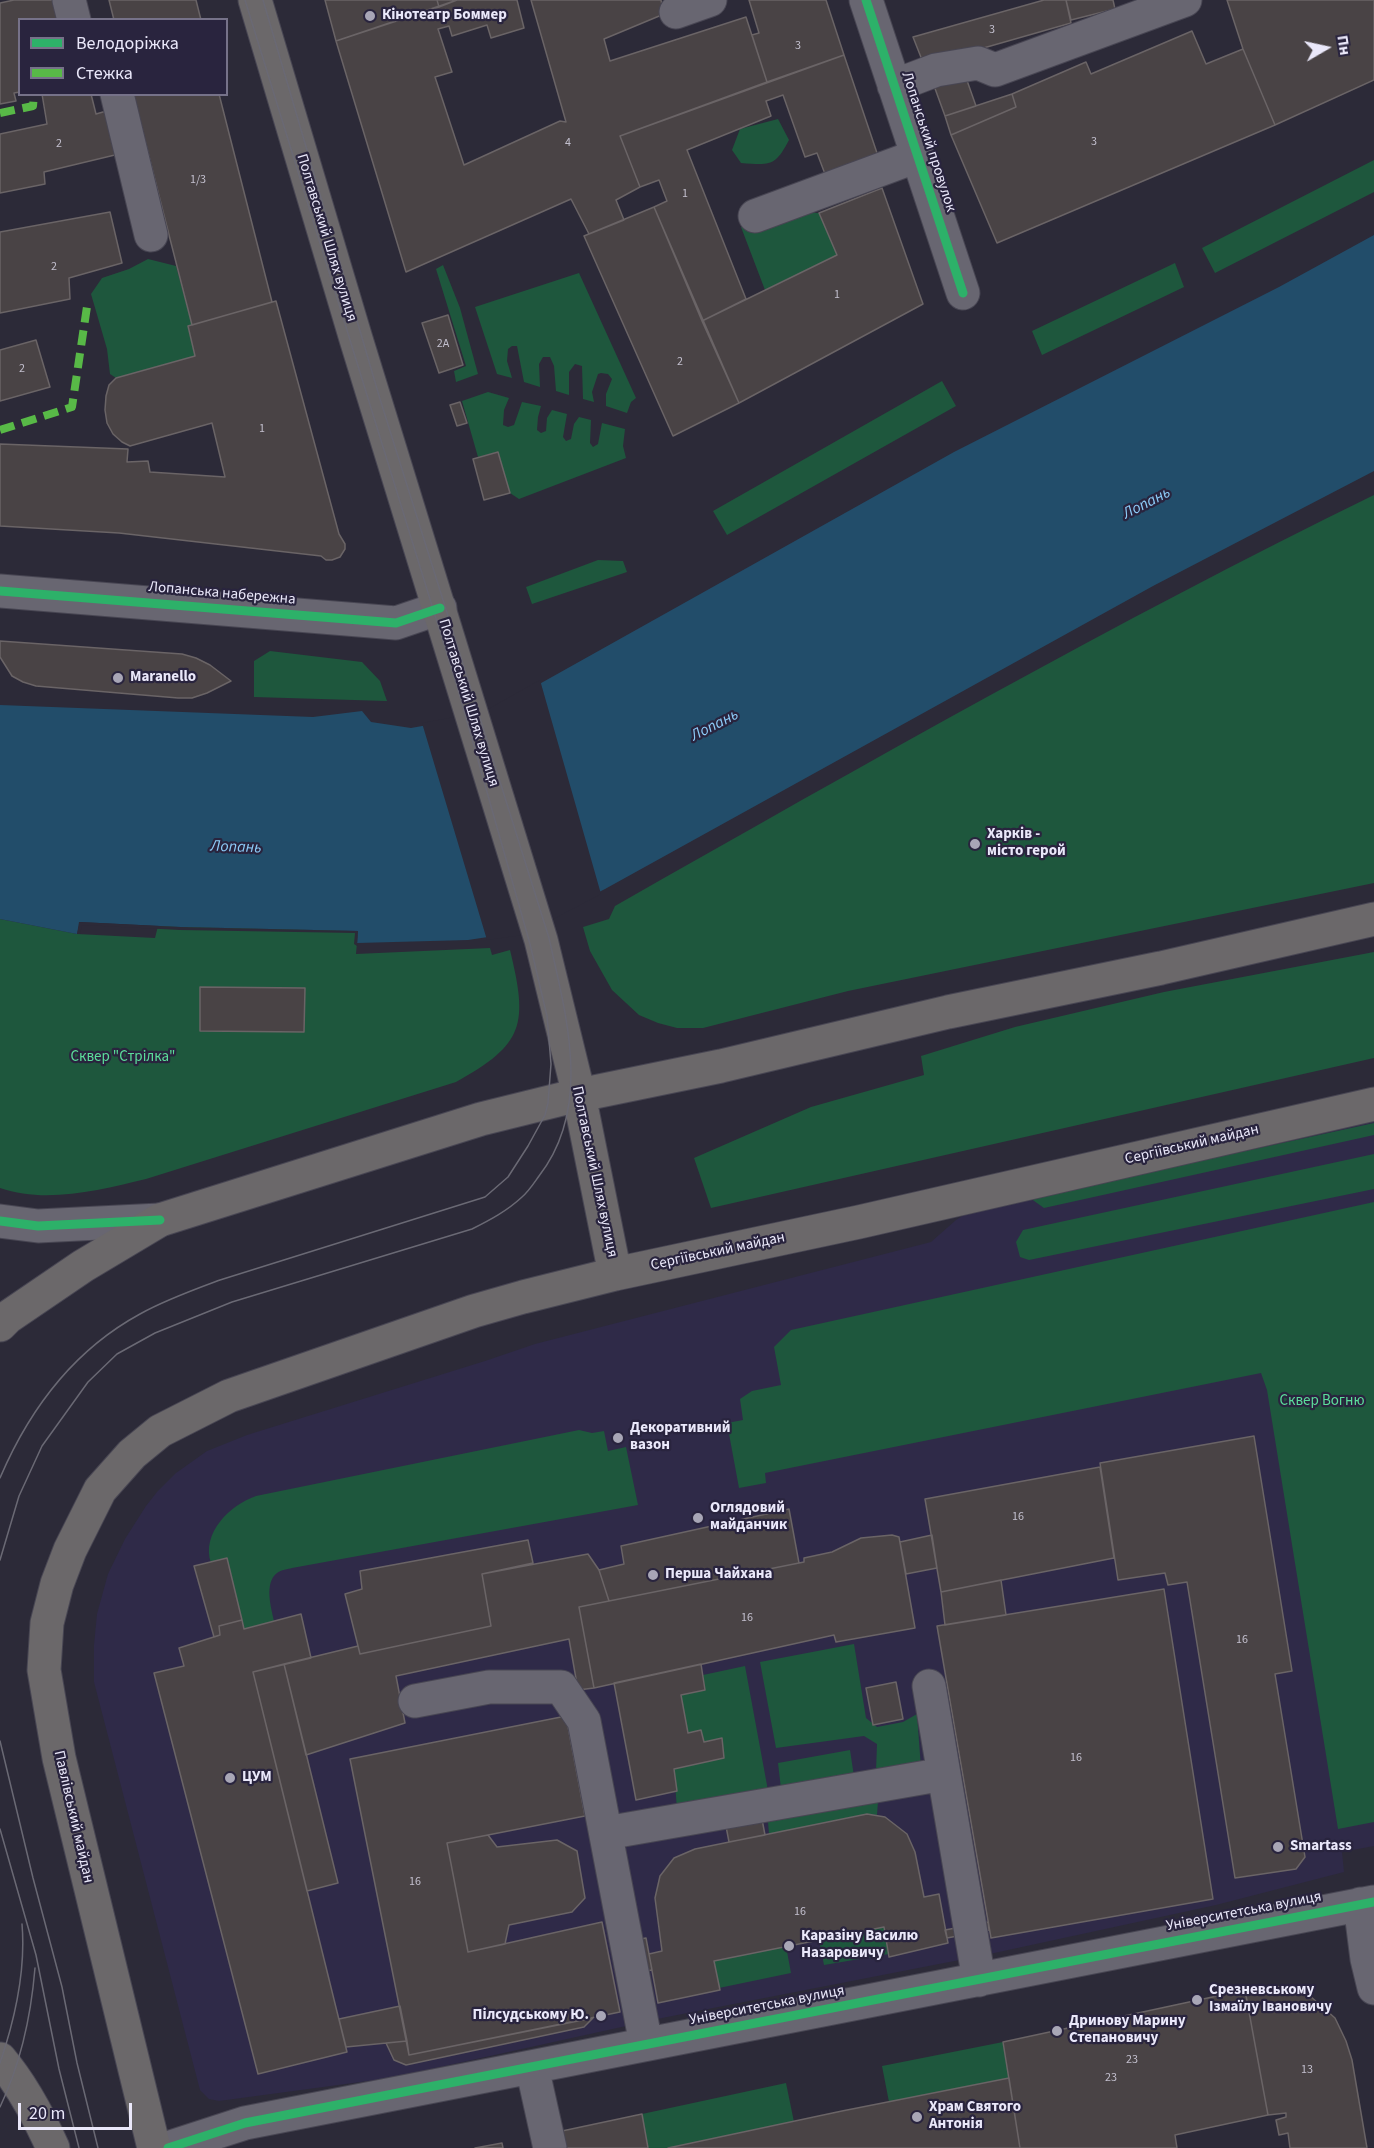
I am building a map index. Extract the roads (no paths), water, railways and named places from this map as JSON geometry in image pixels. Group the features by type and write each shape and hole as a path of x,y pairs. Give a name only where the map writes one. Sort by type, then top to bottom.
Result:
{"main road":[{"name":"Полтавський Шлях вулиця","path":"255,0 352,327 541,940 579,1095 615,1274"},
{"path":"0,1325 8,1317 83,1266 160,1220 481,1119 579,1095 721,1066 948,1012 1161,968 1374,919"},
{"name":"Сергіївський майдан","path":"100,1490 132,1454 160,1431 229,1396 474,1311 615,1274 859,1222 1374,1104"},
{"name":"Павлівський майдан","path":"100,1490 70,1550 57,1584 47,1623 44,1670 58,1758 154,2148"},
{"path":"0,2059 14,2075 42,2123 53,2148"}],"street":[{"path":"69,0 74,18"},
{"path":"676,12 710,0"},
{"name":"Лопанський провулок","path":"866,0 963,293"},
{"path":"894,86 936,70 978,63 995,70 1185,0"},
{"path":"117,96 151,235"},
{"path":"755,216 917,156"},
{"name":"Лопанська набережна","path":"0,591 396,623 440,609"},
{"path":"0,1221 38,1226 160,1220"},
{"path":"929,1686 979,1980"},
{"path":"415,1701 489,1687 561,1687 584,1721 646,2044"},
{"path":"606,1833 944,1774"},
{"path":"1367,1903 1367,1959 1374,1988"},
{"name":"Університетська вулиця","path":"168,2148 245,2123 1367,1903"},
{"path":"532,2067 550,2148"}],"water":[{"name":"Лопань","path":"1374,235 1374,471 1153,586 605,889 521,932 468,940 357,943 358,931 80,922 77,934 0,919 0,705 313,717 362,711 371,722 411,728 484,715 954,452 1279,287"}],"tram line":[{"path":"0,1478 25,1429 56,1384 94,1345 116,1329 159,1304 220,1280 485,1197 508,1177 545,1115 548,1103 551,1064 547,1016 530,944 459,693 245,0"},
{"path":"0,1560 19,1496 42,1446 88,1382 117,1354 155,1333 232,1302 479,1226 510,1207 529,1190 556,1149 566,1121 571,1060 568,1029 549,938 380,399 263,0"},
{"path":"0,1741 62,1987 77,2063 98,2148"},
{"path":"0,1829 36,1955 59,2069 79,2148"},
{"path":"0,2063 21,1977 22,1924"},
{"path":"0,2107 14,2073 24,2039 35,1968"}],"place":[{"name":"Кінотеатр Боммер","path":"370,16"},
{"name":"Maranello","path":"118,678"},
{"name":"Харків - місто герой","path":"975,844"},
{"name":"Декоративний вазон","path":"618,1438"},
{"name":"Оглядовий майданчик","path":"698,1518"},
{"name":"Перша Чайхана","path":"653,1575"},
{"name":"ЦУМ","path":"230,1778"},
{"name":"Smartass","path":"1278,1847"},
{"name":"Каразіну Василю Назаровичу","path":"789,1946"},
{"name":"Срезневському Ізмаїлу Івановичу","path":"1197,2000"},
{"name":"Пілсудському Ю.","path":"601,2016"},
{"name":"Дринову Марину Степановичу","path":"1057,2031"},
{"name":"Храм Святого Антонія","path":"917,2117"}],"park label":[{"name":"Сквер \"Стрілка\"","path":"123,1058"},
{"name":"Сквер Вогню","path":"1322,1402"}]}
